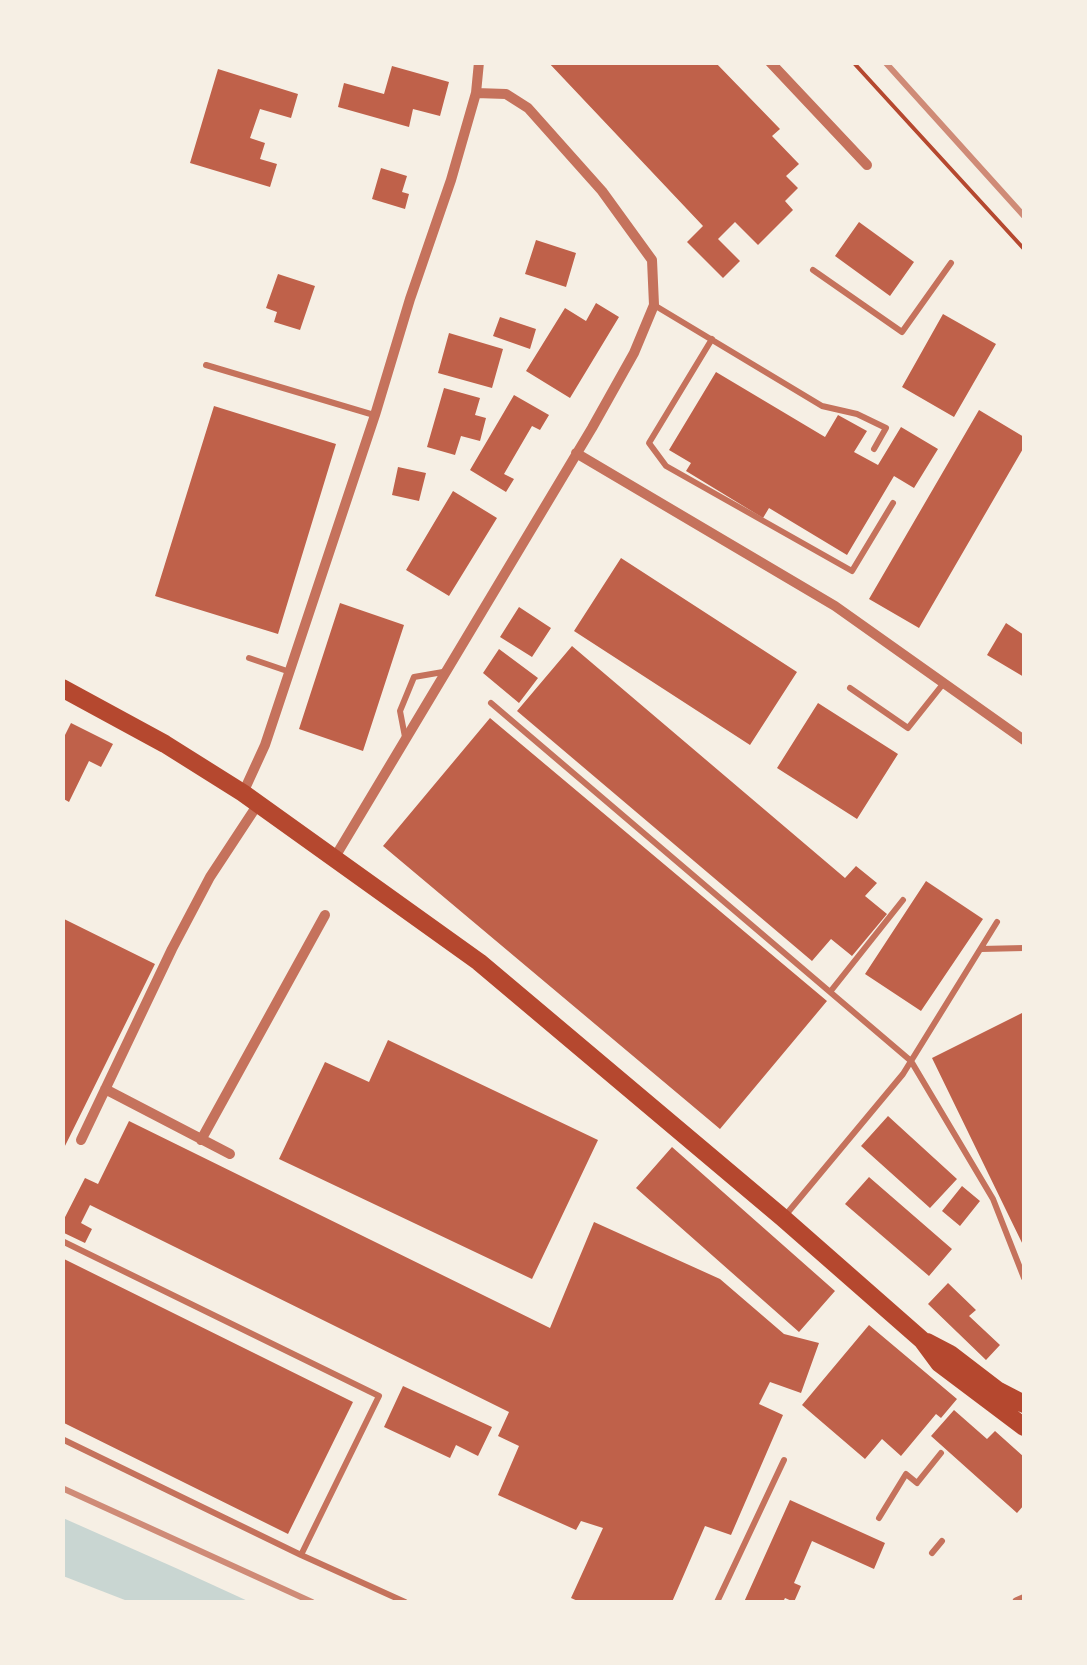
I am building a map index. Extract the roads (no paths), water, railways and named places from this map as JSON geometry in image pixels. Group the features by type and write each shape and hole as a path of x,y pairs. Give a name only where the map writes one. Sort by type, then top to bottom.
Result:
{"main road":[{"path":"65,695 165,744 335,857 478,962 784,1218 922,1340 940,1363 1022,1428"},
{"path":"922,1340 950,1354 997,1390 1024,1404"}],"street":[{"path":"81,1140 250,799 476,93 479,62"},
{"path":"770,62 868,165"},
{"path":"335,857 634,353 654,305 652,260 602,191 528,108 506,94 476,93"},
{"path":"576,453 835,606 1024,740"},
{"path":"201,1140 325,914"},
{"path":"105,1089 230,1154"},
{"path":"1017,1602 1024,1599"}],"lane":[{"path":"814,270 902,332 951,263"},
{"path":"654,305 822,406 857,414 886,428 874,449"},
{"path":"712,339 649,443 666,466 852,570 893,503"},
{"path":"206,365 375,415"},
{"path":"248,658 290,672"},
{"path":"405,737 400,711 414,677 444,672"},
{"path":"850,688 908,728 943,684"},
{"path":"491,703 911,1061 993,1198 1024,1278"},
{"path":"830,992 903,900"},
{"path":"784,1218 911,1061 997,922"},
{"path":"980,949 1024,948"},
{"path":"62,1241 378,1396 301,1555"},
{"path":"62,1439 405,1602"},
{"path":"879,1518 906,1474 918,1483 941,1453"},
{"path":"717,1602 784,1460"},
{"path":"932,1553 942,1541"}],"railway":[{"path":"885,62 1024,216"},
{"path":"62,1488 312,1602"}]}
